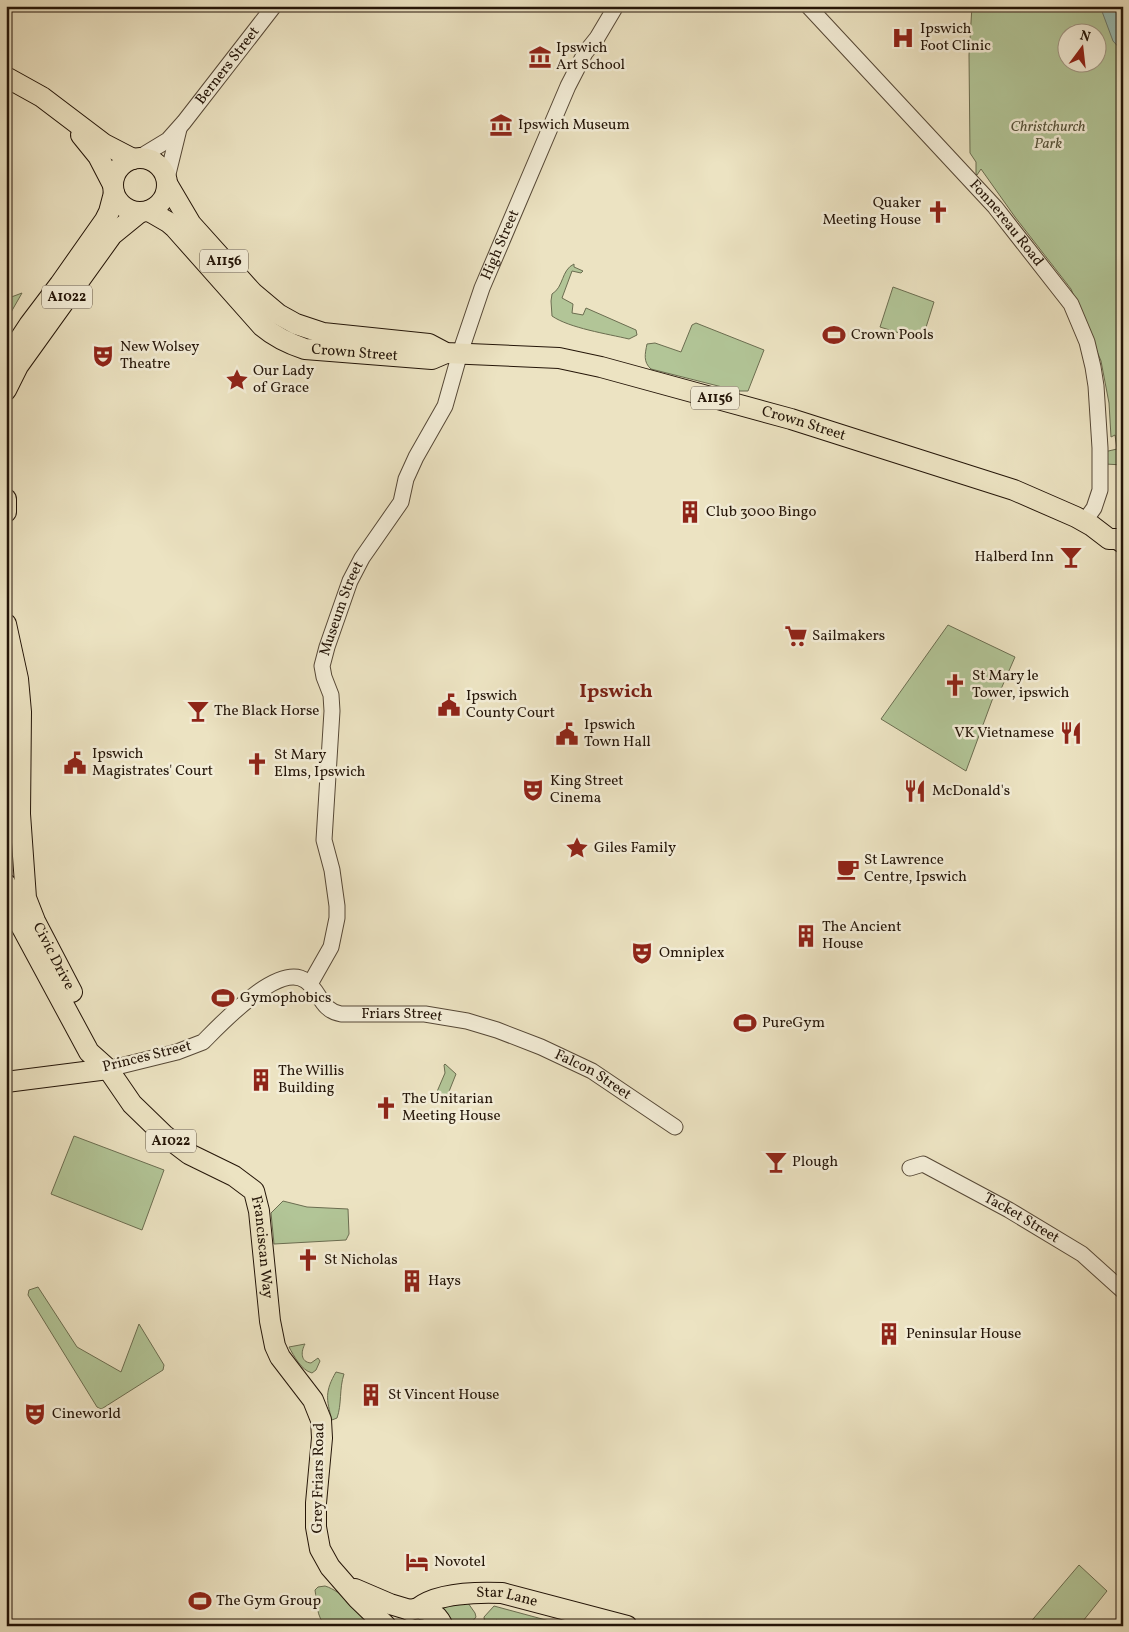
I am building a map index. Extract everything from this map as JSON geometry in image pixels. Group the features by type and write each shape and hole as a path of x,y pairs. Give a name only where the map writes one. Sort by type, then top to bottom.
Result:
{"main road":[{"path":"6,77 42,97 66,115 104,144 136,158 154,161 160,166 167,182 166,194 162,201 156,207 144,212 130,211 123,207 117,201 98,156 66,115"},
{"path":"113,188 115,174 120,166 136,158"},
{"name":"Crown Street","path":"167,182 191,224 253,293 278,314 296,324 323,333 428,344 453,353 558,358 601,367 792,419 1014,490 1046,503 1101,532"},
{"name":"A1022","path":"6,360 109,212 113,188"},
{"name":"Crown Street","path":"144,212 168,222 175,228 268,330 289,343 305,349 432,359 453,353"},
{"name":"A1022","path":"6,390 18,366 112,235 144,212"},
{"path":"6,499 6,512"},
{"name":"A1156","path":"1101,532 1112,547 1123,554"},
{"name":"Civic Drive","path":"6,624 18,679 21,712 20,814 26,898 35,921 63,976 102,1046 108,1069"},
{"name":"Civic Drive","path":"6,884 13,911 55,991 89,1052 108,1069"},
{"name":"Princes Street","path":"6,1082 108,1069"},
{"name":"Franciscan Way","path":"108,1069 132,1104 164,1136 189,1154 234,1176 254,1191 259,1211 270,1321 275,1346"},
{"name":"Grey Friars Road","path":"275,1346 286,1366 306,1389 319,1413 322,1428 316,1503 318,1540 326,1560 357,1598 378,1616 386,1626"},
{"name":"Grey Friars Road","path":"347,1585 390,1604 427,1610 434,1614 442,1626"},
{"name":"Star Lane","path":"414,1609 428,1602 447,1597 486,1592 502,1593 627,1626"},
{"path":"394,1626 403,1613 414,1609"}],"street":[{"name":"Berners Street","path":"136,158 168,140 274,6"},
{"name":"High Street","path":"403,492 406,479 416,457 445,406 453,353 568,86 585,53 597,38 616,6"},
{"name":"Fonnereau Road","path":"808,6 995,207 1071,304 1087,342 1094,367 1100,448 1100,490 1103,510 1101,532"},
{"name":"Berners Street","path":"167,182 181,125"},
{"name":"Museum Street","path":"310,984 331,947 337,906 332,870 324,840 332,711 331,695 322,666 350,581 362,558 398,508 403,492"},
{"name":"Princes Street","path":"108,1069 177,1052 203,1042 251,998 279,980 290,977 300,978 310,984"},
{"name":"Friars Street","path":"310,984 326,1007 335,1013 425,1014 467,1021 506,1034"},
{"name":"Falcon Street","path":"506,1034 541,1047 592,1071 675,1127"},
{"name":"Tacket Street","path":"910,1168 923,1164 1009,1210 1082,1254 1123,1291"}],"green space":[{"name":"Christchurch Park","path":"972,6 1123,6 1123,465 1105,464 1104,452 1117,449 1115,435 1111,437 1109,403 1101,361 1071,289 1015,217 981,169 976,174 976,162 970,153 969,55"},
{"path":"574,264 574,267 583,271 581,273 572,271 562,298 573,304 572,313 583,315 586,308 636,330 637,335 629,339 600,333 568,324 552,316 552,294 559,287 567,270"},
{"path":"893,287 934,302 922,340 880,327"},
{"path":"22,293 6,321 6,299"},
{"path":"696,323 764,350 748,391 738,391 651,369 648,366 645,358 647,344 655,343 681,352 692,325"},
{"path":"948,625 1015,657 998,696 994,695 966,771 881,719"},
{"path":"445,1064 456,1074 446,1099 436,1094 445,1073"},
{"path":"74,1136 164,1170 142,1230 51,1194"},
{"path":"283,1201 307,1207 348,1209 349,1234 346,1240 274,1244 271,1213"},
{"path":"38,1287 77,1347 121,1372 139,1324 164,1365 163,1370 103,1408 97,1407 28,1295 29,1290"},
{"path":"305,1344 302,1353 305,1361 311,1363 318,1358 320,1361 316,1370 312,1373 301,1366 289,1347"},
{"path":"336,1372 344,1374 339,1413 337,1418 332,1420 328,1390"},
{"path":"1079,1565 1107,1591 1079,1626 1029,1626 1028,1625"},
{"path":"325,1586 345,1598 375,1626 326,1626 320,1618 315,1590 318,1587"},
{"path":"468,1603 476,1617 468,1624 458,1626 451,1626 437,1605"},
{"path":"494,1606 568,1626 515,1626 496,1620 494,1626 485,1626 484,1617"}],"water":[{"path":"1100,6 1123,6 1123,52 1113,41"}],"place":[{"name":"Ipswich Foot Clinic","path":"903,38"},
{"name":"Ipswich Art School","path":"540,57"},
{"name":"Ipswich Museum","path":"501,125"},
{"name":"Quaker Meeting House","path":"938,212"},
{"name":"Crown Pools","path":"834,335"},
{"name":"New Wolsey Theatre","path":"103,356"},
{"name":"Our Lady of Grace","path":"237,380"},
{"name":"Club 3000 Bingo","path":"690,512"},
{"name":"Halberd Inn","path":"1071,557"},
{"name":"Sailmakers","path":"796,636"},
{"name":"St Mary le Tower, ipswich","path":"955,685"},
{"name":"Ipswich County Court","path":"449,705"},
{"name":"The Black Horse","path":"198,711"},
{"name":"VK Vietnamese","path":"1071,733"},
{"name":"Ipswich Town Hall","path":"567,734"},
{"name":"Ipswich Magistrates' Court","path":"75,763"},
{"name":"St Mary Elms, Ipswich","path":"257,764"},
{"name":"King Street Cinema","path":"533,790"},
{"name":"McDonald's","path":"915,791"},
{"name":"Giles Family","path":"577,848"},
{"name":"St Lawrence Centre, Ipswich","path":"848,869"},
{"name":"The Ancient House","path":"806,936"},
{"name":"Omniplex","path":"642,953"},
{"name":"Gymophobics","path":"223,998"},
{"name":"PureGym","path":"745,1023"},
{"name":"The Willis Building","path":"261,1080"},
{"name":"The Unitarian Meeting House","path":"386,1108"},
{"name":"Plough","path":"776,1162"},
{"name":"St Nicholas","path":"308,1260"},
{"name":"Hays","path":"412,1281"},
{"name":"Peninsular House","path":"889,1334"},
{"name":"St Vincent House","path":"371,1395"},
{"name":"Cineworld","path":"35,1414"},
{"name":"Novotel","path":"417,1562"},
{"name":"The Gym Group","path":"200,1601"}],"district":[{"name":"Ipswich","path":"616,692"}]}
